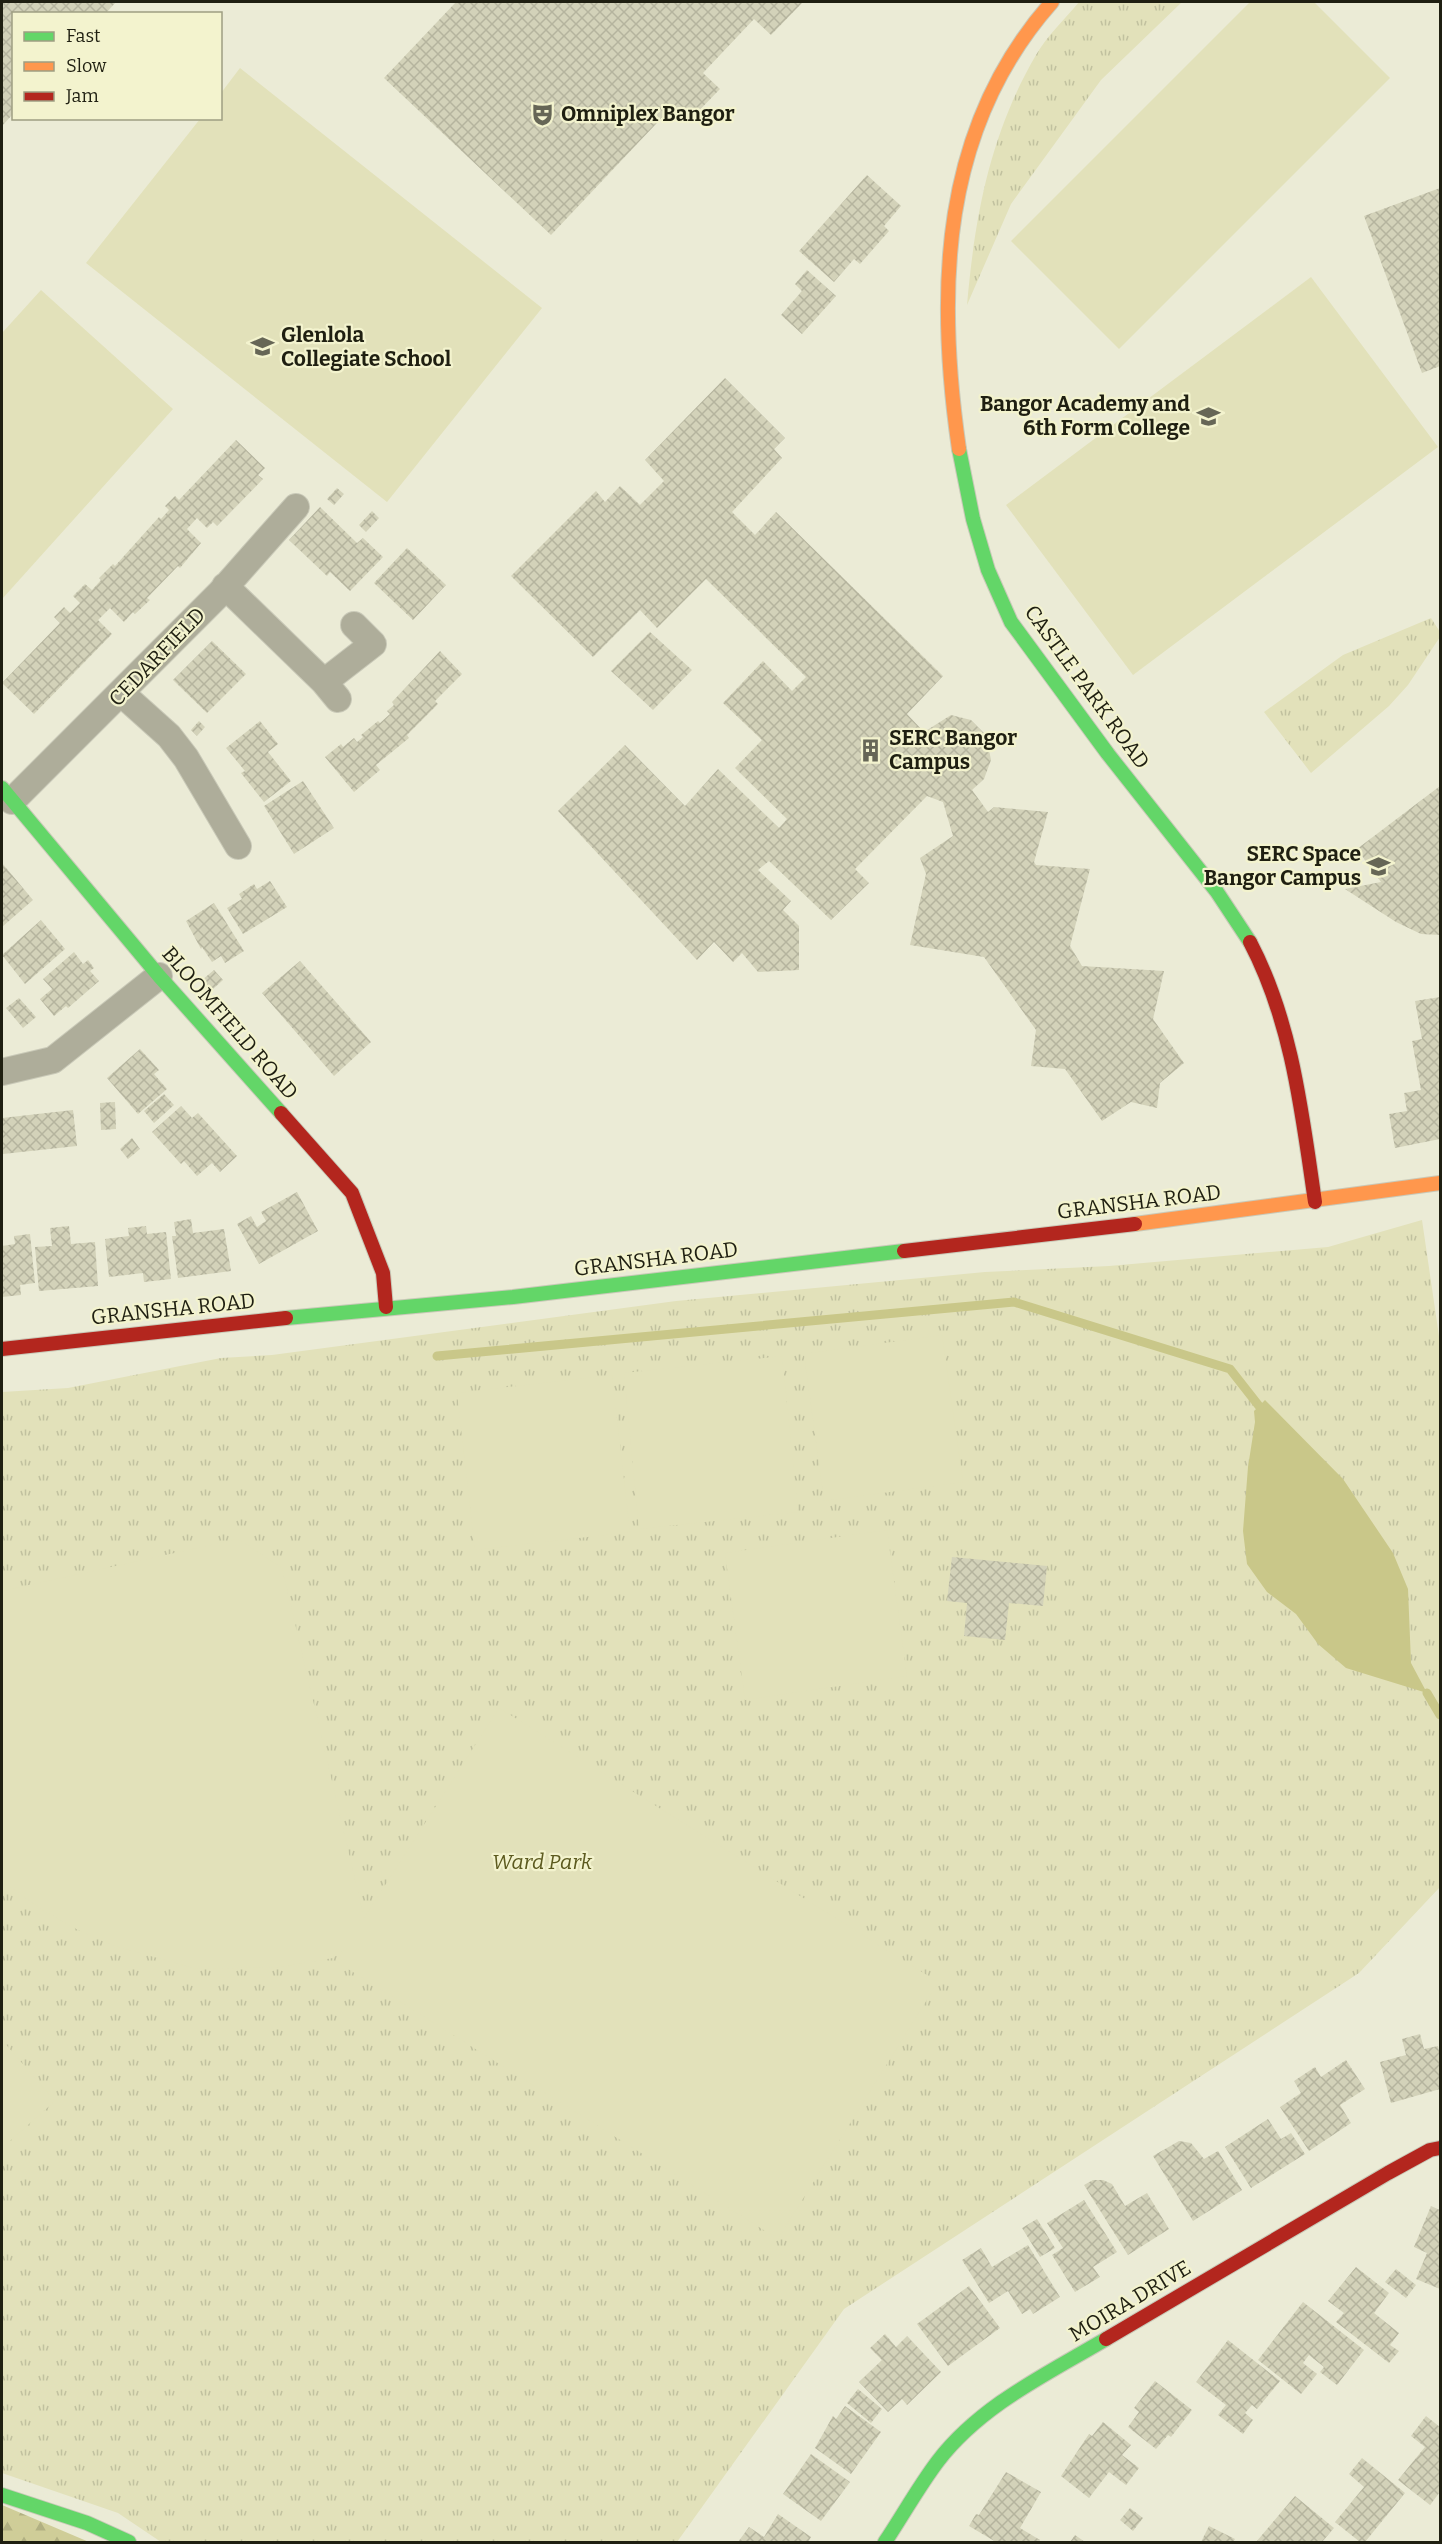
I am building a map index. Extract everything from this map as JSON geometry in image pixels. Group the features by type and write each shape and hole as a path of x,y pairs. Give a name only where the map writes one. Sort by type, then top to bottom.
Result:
{"street":[{"name":"CASTLE PARK ROAD","path":"1052,2 1038,16 1011,54 984,108 958,190 949,263 949,342 954,414 974,528 1007,615 1087,727 1220,897 1258,957 1280,1014 1303,1121 1315,1202"},
{"name":"CEDARFIELD","path":"7,795 121,693 225,586 296,507"},
{"path":"225,586 331,691 373,644 354,625"},
{"path":"121,693 169,736 186,758 238,846"},
{"name":"BLOOMFIELD ROAD","path":"7,795 159,976 352,1193 383,1274 386,1307"},
{"path":"2,1072 52,1060 159,976"},
{"name":"GRANSHA ROAD","path":"2,1349 386,1307 513,1297 1315,1202 1440,1183"},
{"name":"MOIRA DRIVE","path":"885,2542 939,2460 967,2430 1005,2399 1378,2179 1430,2150 1440,2148"},
{"path":"2,2495 87,2523 129,2542"}],"green space":[{"path":"1079,2 1182,2 1101,80 1011,204 967,305 980,207 996,145 1007,115 1040,48"},
{"path":"1250,2 1314,2 1390,78 1119,349 1011,241"},
{"path":"240,68 542,308 387,502 86,263 199,120 222,120 222,92"},
{"path":"1311,277 1438,447 1133,675 1006,505"},
{"path":"41,290 173,409 3,598 2,333"},
{"path":"1431,618 1440,632 1440,637 1408,685 1389,706 1311,773 1264,712 1343,655"},
{"name":"Ward Park","path":"1422,1220 1440,1343 1440,1887 1359,1973 844,2309 677,2542 161,2542 118,2513 2,2473 2,1392 68,1388 221,1358 272,1355 676,1301 985,1272 1109,1266 1328,1247"},
{"path":"942,1335 963,1482 824,1501 804,1354"},
{"path":"782,1356 798,1512 639,1529 624,1373"},
{"path":"612,1375 630,1532 475,1550 457,1393"},
{"path":"887,1530 907,1676 745,1700 725,1553"},
{"path":"238,1539 282,1568 364,1918 499,1708 938,1982 778,2239 337,1962 344,1950 333,1958 281,1967 197,1969 118,1947 78,1930 41,1909 2,1881 2,1591"},
{"path":"2,2040 55,2101 2,2148"},
{"path":"2,2505 89,2542 2,2542"}],"shaded area":[{"path":"1265,1400 1343,1479 1393,1553 1408,1589 1411,1663 1427,1693 1346,1668 1318,1644 1296,1614 1267,1592 1247,1564 1243,1531 1248,1467 1255,1422 1254,1411"}],"building":[{"path":"2,2 116,2 107,12 12,12 12,115 2,126"},
{"name":"Omniplex Bangor","path":"456,2 803,2 771,35 754,19 703,73 720,89 688,122 672,107 551,235 384,78"},
{"path":"867,175 901,206 884,226 889,231 860,264 854,259 834,282 799,251"},
{"path":"1440,188 1440,366 1422,373 1364,216"},
{"path":"807,270 836,296 802,334 781,315 802,291 795,284"},
{"name":"SERC Bangor Campus","path":"725,378 785,438 774,449 782,458 732,512 755,535 776,512 943,676 907,714 924,732 951,715 971,720 986,735 991,760 984,779 972,790 988,812 994,807 1048,812 1034,862 1036,865 1090,869 1070,946 1082,966 1164,971 1153,1019 1184,1063 1160,1083 1157,1108 1131,1102 1102,1121 1065,1069 1031,1066 1036,1030 984,957 910,945 926,874 920,858 953,836 943,802 927,796 855,869 869,883 831,920 769,861 758,870 791,901 783,910 799,926 799,970 758,972 742,953 733,962 714,942 697,960 558,811 625,745 685,806 718,769 779,828 787,819 735,768 762,740 723,703 763,661 792,691 806,677 706,579 657,628 640,610 593,657 511,576 596,491 605,502 620,486 640,505 664,481 645,460"},
{"path":"236,440 265,468 258,475 263,479 217,526 213,522 207,528 197,518 187,529 201,543 180,568 178,566 147,598 150,600 135,614 133,612 124,622 110,608 98,620 112,634 34,714 2,683 60,623 54,617 64,607 70,613 80,603 73,596 85,584 92,590 101,580 99,578 113,564 115,566 159,517 161,519 169,510 165,506 175,496 179,500"},
{"path":"337,488 344,494 334,505 327,499"},
{"path":"320,507 357,543 363,538 383,557 350,591 330,572 327,576 289,540"},
{"path":"372,511 379,518 366,532 359,525"},
{"path":"407,548 446,585 413,620 374,583"},
{"path":"650,632 692,670 653,710 611,671"},
{"path":"212,641 246,674 207,713 173,680"},
{"path":"440,651 462,674 435,701 438,704 407,735 409,738 376,765 380,770 354,792 325,757 341,744 343,747 354,738 357,742 363,737 361,735 390,714 387,711 394,705 392,702"},
{"path":"199,721 205,727 197,736 191,730"},
{"path":"260,721 278,744 268,752 291,781 264,802 241,773 245,771 226,748"},
{"path":"303,781 334,828 294,854 264,806"},
{"name":"SERC Space Bangor Campus","path":"1440,786 1440,935 1421,934 1396,922 1345,889 1381,882 1357,849"},
{"path":"2,863 33,900 2,927"},
{"path":"270,881 287,907 243,934 227,908 242,899 239,894 254,884 257,889"},
{"path":"214,903 244,951 225,963 221,956 212,962 202,947 201,949 186,921"},
{"path":"41,920 65,949 25,984 2,955"},
{"path":"74,952 83,964 88,960 94,968 90,971 99,981 68,1008 66,1006 54,1016 40,999 52,989 43,979"},
{"path":"300,961 371,1042 334,1076 262,993"},
{"path":"214,970 223,980 212,990 202,980"},
{"path":"1440,997 1440,1139 1395,1148 1389,1114 1407,1111 1404,1093 1421,1090 1412,1041 1422,1039 1415,1001"},
{"path":"19,998 36,1017 23,1028 6,1008"},
{"path":"140,1049 159,1070 154,1074 167,1089 138,1114 107,1078"},
{"path":"164,1094 174,1105 154,1123 144,1111"},
{"path":"115,1102 116,1129 101,1130 100,1103"},
{"path":"181,1106 192,1118 198,1113 237,1156 220,1172 212,1163 197,1176 184,1161 181,1164 152,1132"},
{"path":"73,1110 77,1146 3,1154 2,1118"},
{"path":"132,1138 140,1149 128,1159 120,1149"},
{"path":"297,1192 318,1231 259,1264 237,1224 251,1216 257,1227 266,1221 261,1212"},
{"path":"191,1219 193,1233 224,1229 231,1271 178,1278 172,1236 176,1236 174,1222"},
{"path":"69,1226 71,1244 95,1242 98,1286 39,1291 35,1247 52,1246 50,1228"},
{"path":"146,1226 147,1234 166,1232 171,1279 144,1282 143,1273 109,1277 105,1239 129,1236 128,1228"},
{"path":"30,1234 35,1283 20,1285 21,1295 2,1297 2,1246 15,1244 14,1236"},
{"path":"952,1557 1047,1566 1043,1606 1009,1603 1005,1640 964,1636 967,1603 947,1601"},
{"path":"1420,2034 1424,2049 1438,2046 1440,2089 1391,2103 1380,2062 1406,2055 1402,2039"},
{"path":"1346,2060 1365,2089 1340,2105 1351,2123 1309,2151 1280,2107 1301,2093 1294,2081 1315,2067 1321,2077"},
{"path":"1268,2119 1281,2139 1291,2133 1305,2154 1251,2188 1225,2147"},
{"path":"1179,2141 1191,2143 1204,2159 1218,2151 1242,2190 1193,2221 1153,2156"},
{"path":"1093,2180 1103,2180 1112,2184 1125,2206 1147,2193 1169,2229 1128,2255 1084,2185"},
{"path":"1084,2200 1117,2252 1093,2267 1100,2277 1075,2292 1052,2255 1063,2248 1047,2223"},
{"path":"1431,2206 1440,2210 1440,2289 1416,2279 1427,2253 1414,2247"},
{"path":"1037,2219 1055,2248 1040,2257 1022,2228"},
{"path":"1028,2245 1060,2297 1033,2314 1030,2309 1022,2314 1008,2291 989,2303 962,2260 981,2248 992,2267"},
{"path":"1356,2267 1389,2293 1374,2313 1399,2333 1390,2345 1399,2351 1389,2363 1336,2322 1344,2313 1328,2301"},
{"path":"1396,2269 1416,2285 1406,2298 1385,2282"},
{"path":"969,2286 1000,2328 948,2366 917,2324"},
{"path":"1303,2302 1364,2350 1337,2385 1320,2372 1324,2367 1309,2355 1303,2363 1317,2374 1301,2394 1258,2360"},
{"path":"885,2334 896,2347 907,2336 941,2372 907,2405 902,2399 888,2412 859,2382 882,2360 870,2348"},
{"path":"1228,2340 1280,2381 1257,2409 1252,2405 1245,2413 1253,2420 1243,2434 1218,2415 1226,2405 1196,2382"},
{"path":"1155,2381 1192,2410 1171,2437 1168,2435 1156,2449 1128,2427 1139,2412 1134,2408"},
{"path":"858,2389 882,2409 871,2423 847,2403"},
{"path":"845,2406 881,2432 851,2474 815,2448 833,2416 836,2419"},
{"path":"1426,2416 1440,2427 1440,2492 1430,2505 1398,2480 1425,2447 1411,2436"},
{"path":"1103,2422 1131,2445 1122,2455 1139,2468 1126,2485 1109,2472 1089,2498 1061,2476 1089,2434 1092,2436"},
{"path":"811,2454 850,2482 821,2521 783,2494"},
{"path":"1362,2458 1405,2493 1365,2542 1360,2542 1335,2522 1364,2487 1349,2474"},
{"path":"1006,2472 1041,2492 1020,2528 1040,2540 1038,2542 996,2542 969,2526 976,2514 979,2515"},
{"path":"1295,2496 1334,2528 1322,2542 1256,2542"},
{"path":"1130,2508 1143,2518 1133,2531 1120,2520"},
{"path":"778,2514 811,2537 808,2542 738,2542 749,2527 764,2537"},
{"path":"1209,2526 1235,2539 1233,2542 1201,2542"},
{"path":"1075,2535 1085,2542 1070,2542"}],"waterway":[{"path":"437,1356 1014,1302 1230,1369 1259,1406"},
{"path":"1427,1693 1440,1715"}],"traffic: fast":[{"path":"959,449 973,519 988,570 1011,622 1108,754 1217,892 1250,942"},
{"path":"2,788 159,976 281,1113"},
{"path":"286,1318 513,1297 904,1251"},
{"path":"885,2542 938,2461 974,2423 1016,2392 1106,2339"},
{"path":"2,2495 87,2523 129,2542"}],"traffic: slow":[{"path":"959,449 948,330 949,271 955,213 967,157 987,103 1015,51 1052,2"},
{"path":"1135,1224 1440,1183"}],"traffic: jam":[{"path":"1250,942 1264,972 1286,1036 1300,1102 1315,1202"},
{"path":"281,1113 352,1193 383,1273 386,1307"},
{"path":"904,1251 1135,1224"},
{"path":"2,1349 286,1318"},
{"path":"1106,2339 1388,2173 1430,2150 1440,2148"}],"place":[{"name":"Omniplex Bangor","path":"543,114"},
{"name":"Glenlola Collegiate School","path":"263,347"},
{"name":"Bangor Academy and 6th Form College","path":"1208,416"},
{"name":"SERC Bangor Campus","path":"871,750"},
{"name":"SERC Space Bangor Campus","path":"1379,866"}]}
